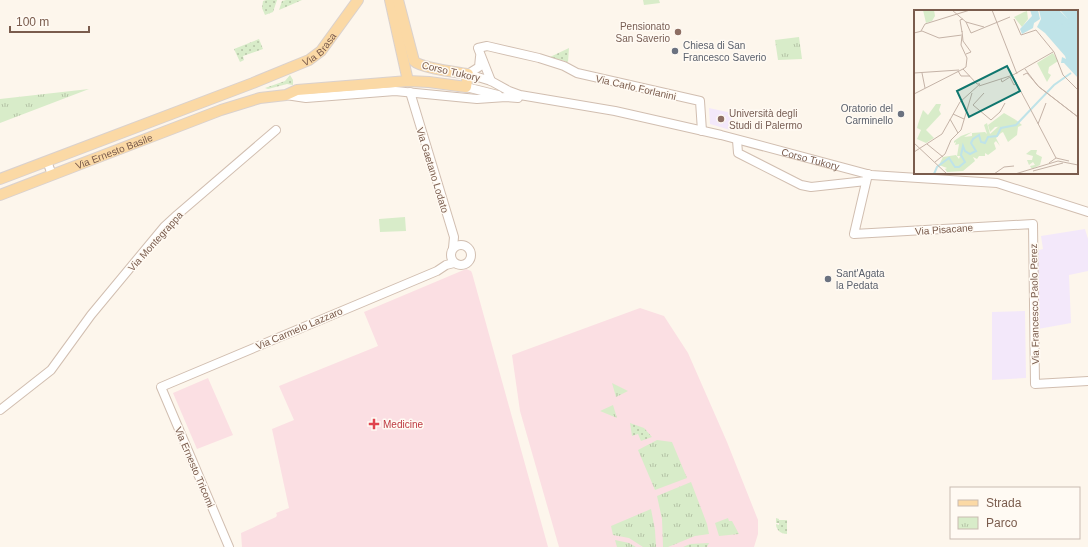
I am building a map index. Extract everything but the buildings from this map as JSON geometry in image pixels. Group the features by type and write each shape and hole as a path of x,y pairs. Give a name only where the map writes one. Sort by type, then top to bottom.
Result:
{"main road":[{"name":"Via Brasa","path":"284,70 316,56 358,0"},
{"path":"390,0 408,81"},
{"name":"Corso Tukory","path":"398,0 414,61 426,66 468,74"},
{"name":"Via Ernesto Basile","path":"0,179 284,70"},
{"path":"468,74 471,88"},
{"name":"Corso Tukory","path":"394,82 429,82 471,88"},
{"name":"Via Ernesto Basile","path":"0,195 228,108 260,98 286,95 297,90 394,82"}],"street":[{"name":"Via Carlo Forlanini","path":"479,52 487,46 539,58 564,66 573,71 616,83 700,101 702,131"},
{"path":"468,74 479,67 479,52"},
{"path":"471,88 485,86 491,80 479,52"},
{"name":"Corso Tukory","path":"468,74 491,80 509,91 533,98"},
{"name":"Corso Tukory","path":"471,88 506,97"},
{"name":"Via Ernesto Basile","path":"286,95 306,98 390,91 410,92"},
{"name":"Corso Tukory","path":"410,92 477,99 506,97 533,98 615,111 737,140 867,178"},
{"name":"Via Gaetano Lodato","path":"410,92 454,238 453,248"},
{"path":"216,96 219,105 228,108"},
{"name":"Via Montegrappa","path":"0,410 51,370 91,315 164,228 177,215 276,130"},
{"name":"Corso Tukory","path":"737,140 738,153 801,185 811,187 867,178 997,183 1088,212"},
{"path":"47,161 52,175"},
{"name":"Via Pisacane","path":"867,178 854,234 1033,224"},
{"name":"Via Francesco Paolo Perez","path":"1033,224 1035,384 1088,381"},
{"path":"459,245 468,249 471,255 467,264 460,266 452,260 450,254 453,248 459,245"},
{"name":"Via Carmelo Lazzaro","path":"161,387 437,270 452,260"},
{"name":"Via Ernesto Tricomi","path":"161,387 229,547"}],"shaded area":[{"name":"Università degli Studi di Palermo","path":"709,108 732,113 732,129 730,130 710,124"},
{"path":"1085,229 1088,239 1088,271 1069,275 1071,323 1038,329 1035,251 1043,249 1041,236"},
{"path":"466,269 472,273 548,547 242,547 241,533 276,517 276,513 289,508 272,429 294,420 279,386 378,346 364,312"},
{"path":"640,308 664,316 688,353 727,442 758,520 758,534 754,547 559,547 520,411 512,355"},
{"path":"1025,311 1026,378 992,380 992,312"},
{"path":"208,378 233,435 197,449 173,393"}],"green space":[{"path":"277,0 273,12 265,15 262,8 263,1"},
{"path":"302,0 279,10 282,1"},
{"path":"643,0 659,0 660,3 644,5"},
{"path":"799,37 802,59 778,60 775,40"},
{"path":"259,39 263,49 243,56 244,60 240,62 234,49"},
{"path":"569,48 568,62 550,57"},
{"path":"290,75 293,80 293,85 287,84 268,89 265,88 285,81"},
{"path":"89,89 0,123 0,99"},
{"path":"405,217 406,231 380,232 379,219"},
{"path":"612,383 628,391 616,397"},
{"path":"613,405 617,418 600,411"},
{"path":"630,423 644,428 652,437 641,441 638,434 632,436"},
{"path":"657,440 672,442 687,478 655,490 638,450"},
{"path":"691,482 707,524 709,534 695,536 668,547 663,547 662,519 657,496"},
{"path":"651,509 655,530 656,547 643,547 629,538 613,535 611,526"},
{"path":"728,518 729,521 732,521 739,534 719,536 715,523"},
{"path":"776,518 779,520 787,520 787,534 778,530 776,524 779,525 779,523 776,523"},
{"path":"615,540 629,543 636,547 617,547"},
{"path":"709,543 707,547 683,547 690,544"}],"place":[{"name":"Pensionato San Saverio","path":"678,32"},
{"name":"Chiesa di San Francesco Saverio","path":"675,51"},
{"name":"Oratorio del Carminello","path":"901,114"},
{"name":"Università degli Studi di Palermo","path":"721,119"},
{"name":"Sant'Agata la Pedata","path":"828,279"},
{"name":"Medicine","path":"374,424"}]}
